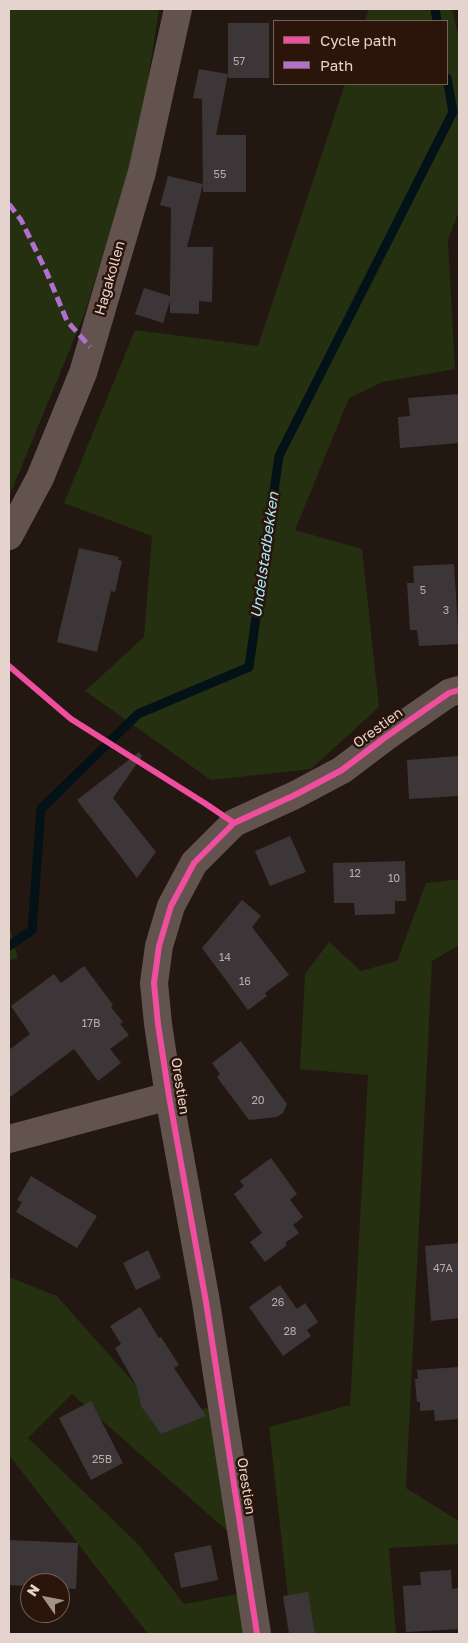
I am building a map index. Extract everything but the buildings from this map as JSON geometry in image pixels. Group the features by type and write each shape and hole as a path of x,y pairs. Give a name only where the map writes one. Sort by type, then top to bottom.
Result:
{"street":[{"name":"Hagakollen","path":"9,536 40,478 82,373 142,172 178,9"},
{"name":"Orestien","path":"257,1634 206,1302 158,1024 154,983 159,946 171,906 194,863 234,823 295,795 342,770 449,693 459,690"},
{"name":"Orestien","path":"9,1139 169,1096"}],"green space":[{"path":"9,9 159,9 138,144 84,315 9,497"},
{"path":"369,9 452,9 459,40 459,211 448,240 455,369 383,382 349,398 295,530 362,549 379,707 311,769 211,780 85,691 144,637 152,536 64,503 135,330 258,346 345,85 448,85 448,20 365,20"},
{"path":"459,879 459,945 432,961 406,1488 459,1521 459,1544 389,1548 396,1634 292,1634 269,1427 350,1405 368,1075 300,1069 305,974 329,942 361,971 397,961 426,883"},
{"path":"9,925 18,959 9,960"},
{"path":"9,1277 57,1296 159,1411 212,1408 234,1537 72,1394 28,1438 139,1545 184,1604 243,1593 249,1634 148,1634 9,1455"}],"waterway":[{"name":"Undelstadbekken","path":"435,9 437,20"},
{"name":"Undelstadbekken","path":"9,946 32,930 41,809 138,714 249,667 279,456 453,112 448,84"}],"marked path":[{"path":"9,204 21,220 47,273 67,321 90,347"}],"cycle path":[{"path":"9,666 71,719 234,823"},
{"path":"257,1634 206,1302 158,1024 154,983 159,946 171,906 194,863 234,823 295,795 342,770 449,693 459,690"}]}
